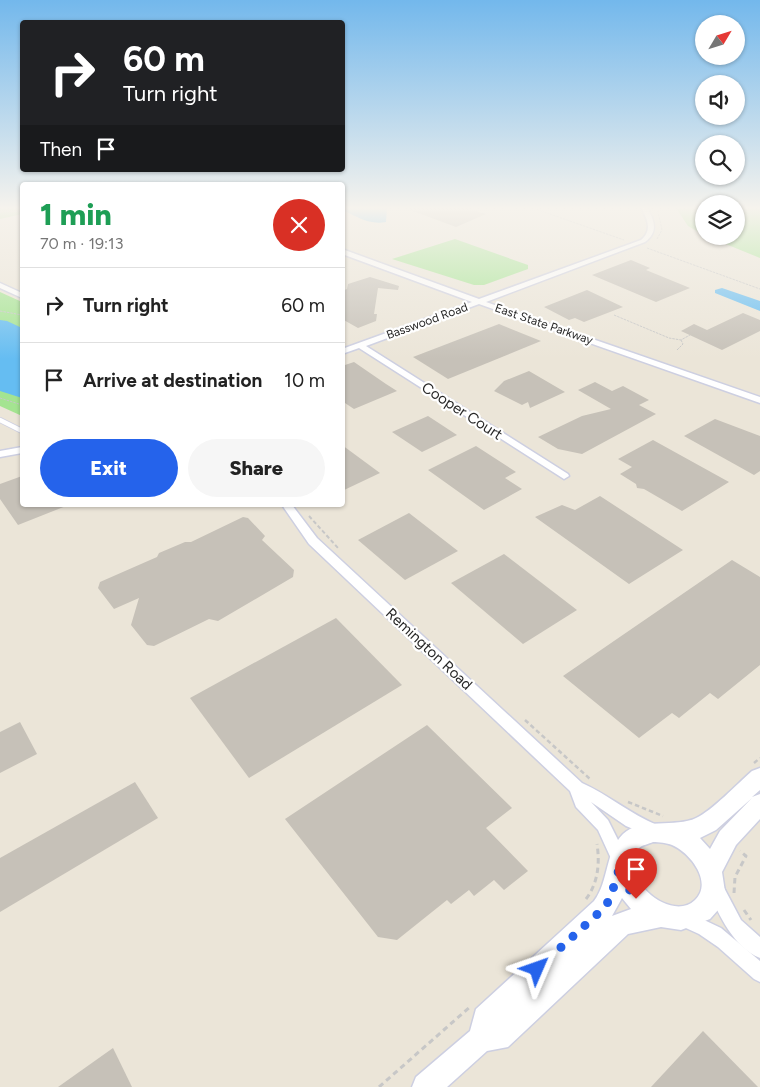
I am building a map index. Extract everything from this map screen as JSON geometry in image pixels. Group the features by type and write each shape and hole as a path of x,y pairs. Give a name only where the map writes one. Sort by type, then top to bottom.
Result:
{"street":[{"name":"East State Parkway","path":"360,258 480,302 760,400"},
{"name":"Basswood Road","path":"345,351 598,258"},
{"path":"0,285 20,295"},
{"name":"Cooper Court","path":"360,346 564,476"},
{"path":"0,454 20,450"},
{"name":"Remington Road","path":"288,507 313,541 577,788 592,794 631,822 666,828"},
{"path":"482,1038 485,1018 603,909 612,894 624,849 633,839 666,828 700,828 760,777"},
{"name":"Remington Road","path":"577,788 580,802 607,832 620,864"},
{"path":"426,1087 482,1038 498,1037 620,925 640,918 690,916 705,907 710,900 712,877 728,838 760,804"},
{"path":"666,828 695,848 712,877 721,903 735,926 760,950"},
{"path":"620,864 625,883 636,899 644,906 695,922 723,939 760,973"}],"lane":[{"path":"0,420 20,430"}],"path":[{"path":"673,258 760,289"},
{"path":"0,311 20,315"},
{"path":"614,315 661,336 681,340 690,335"},
{"path":"677,350 683,344 681,340"},
{"path":"0,398 20,404"},
{"path":"591,780 596,784"},
{"path":"621,798 666,828"},
{"path":"582,903 588,896 597,873 599,854 594,837"},
{"path":"737,900 734,882 746,856"},
{"path":"740,904 756,925"}],"green space":[{"path":"508,258 528,265 528,269 484,285 474,285 392,259"},
{"path":"0,292 20,301 20,415 0,406"}],"water":[{"path":"722,288 760,301 760,311 715,293 715,290"},
{"path":"0,320 20,327 20,397 0,391"}],"building":[{"path":"631,260 650,268 646,270 690,288 656,302 592,275"},
{"path":"370,277 399,286 398,290 378,288 374,314 377,314 376,321 358,328 345,321 345,290 348,284"},
{"path":"587,290 623,307 584,322 575,318 569,320 544,307"},
{"path":"743,313 760,320 760,331 722,350 681,331 694,324 707,330"},
{"path":"499,324 541,341 448,379 413,357"},
{"path":"354,362 397,391 354,409 345,403 345,365"},
{"path":"529,371 565,392 530,408 528,402 522,405 494,391 504,381"},
{"path":"595,382 612,391 623,386 649,400 639,405 656,414 582,454 558,449 538,437 582,416 611,409 578,390"},
{"path":"428,416 457,435 422,452 392,432"},
{"path":"715,419 760,436 760,471 754,475 684,436"},
{"path":"653,440 729,482 682,511 644,489 637,488 636,484 620,474 632,467 618,459"},
{"path":"476,446 516,472 505,478 522,489 484,510 428,470"},
{"path":"345,447 380,473 345,490"},
{"path":"20,477 20,507 63,507 18,525 0,499 0,484"},
{"path":"600,496 683,550 629,584 535,517 562,505 575,510"},
{"path":"409,513 458,551 405,580 358,540"},
{"path":"243,517 248,518 265,536 262,540 294,570 293,577 218,621 209,619 154,646 147,645 131,625 139,598 114,609 98,588 100,582 157,557 159,553 185,542 191,542"},
{"path":"504,554 577,610 523,644 451,583"},
{"path":"732,560 760,577 760,665 718,699 710,693 679,718 672,713 639,738 563,676"},
{"path":"336,618 402,685 249,778 190,698"},
{"path":"20,722 37,754 0,773 0,732"},
{"path":"427,725 512,808 486,828 528,871 504,890 494,880 474,896 469,890 451,904 447,900 397,940 378,937 285,819"},
{"path":"135,782 158,818 0,912 0,858"},
{"path":"703,1031 758,1087 651,1087"},
{"path":"113,1048 132,1087 58,1087"}],"route":[{"path":"537,969 603,909 614,889 620,866 625,883 636,899"}]}
